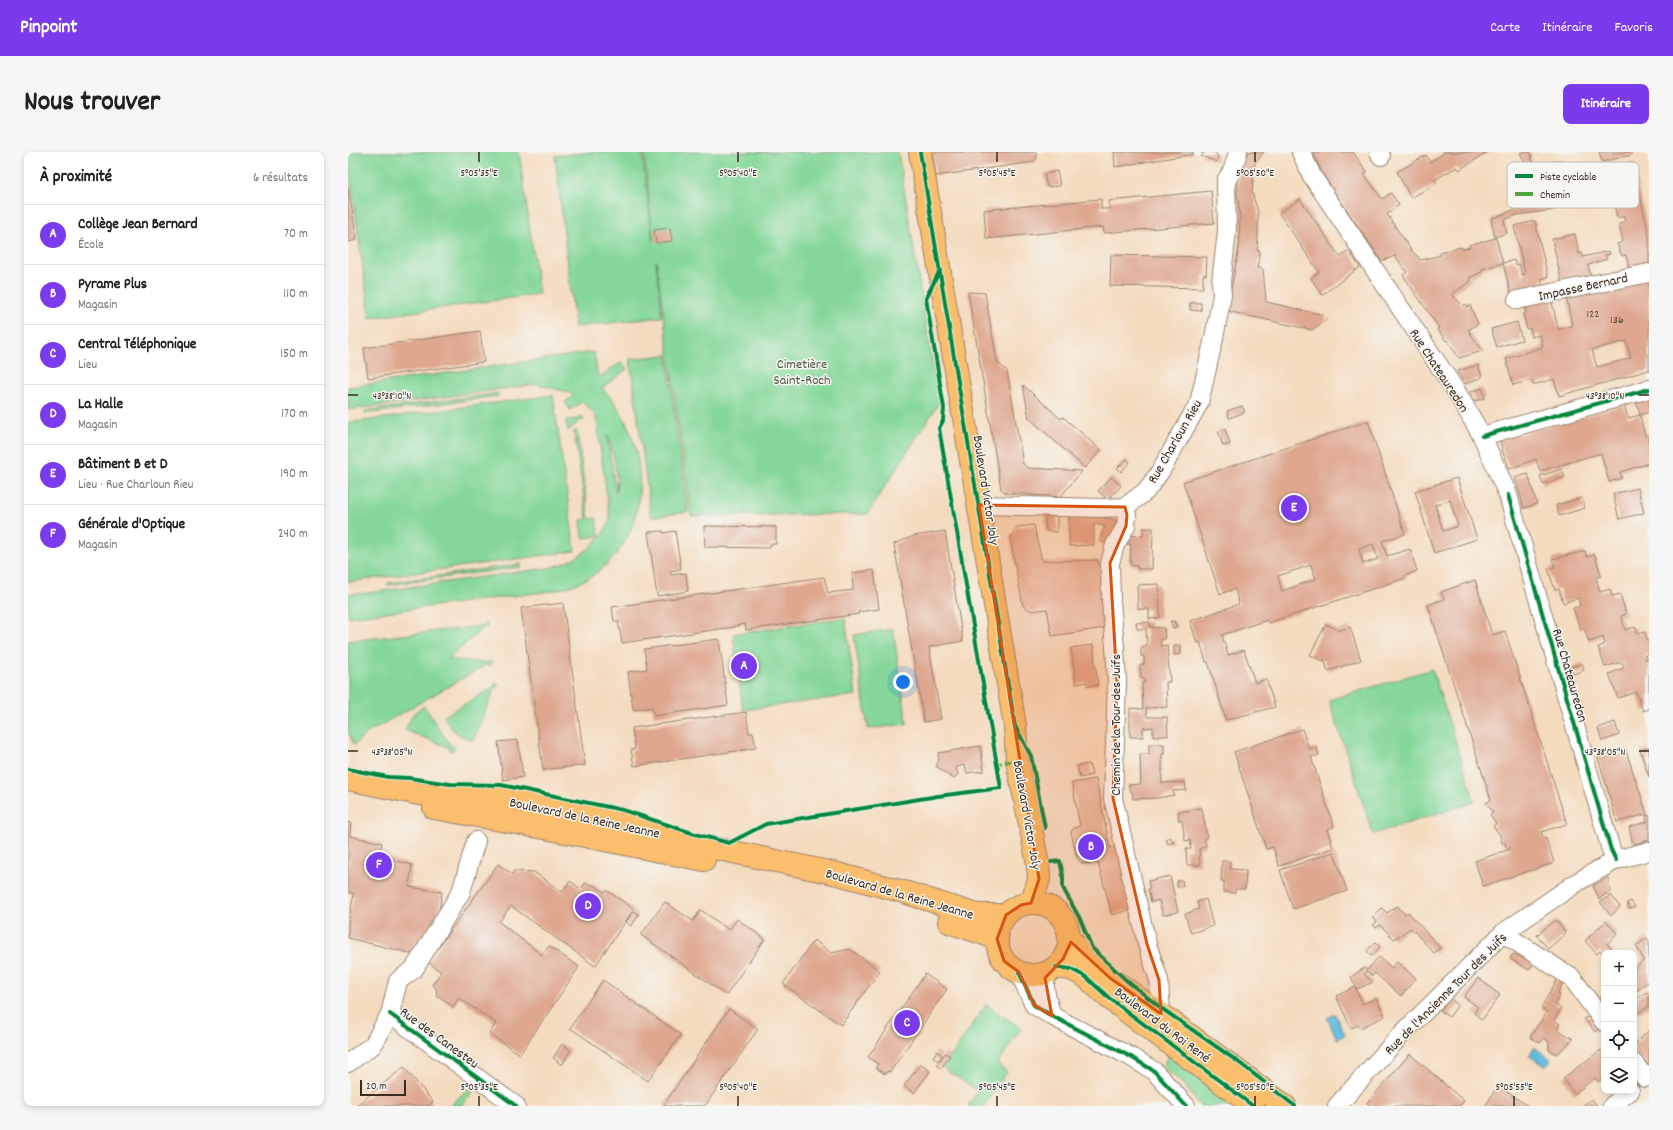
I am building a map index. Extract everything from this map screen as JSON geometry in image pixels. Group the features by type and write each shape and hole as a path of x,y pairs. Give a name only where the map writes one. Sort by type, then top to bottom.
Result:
{"main road":[{"name":"Boulevard Victor Joly","path":"920,152 1015,726 1031,756 1051,862 1040,905"},
{"name":"Boulevard de la Reine Jeanne","path":"348,778 419,794 516,800 641,827 695,844 838,874 904,892 977,915 1006,915"},
{"name":"Boulevard de la Reine Jeanne","path":"348,792 550,829 834,885 876,896 982,933 997,940"},
{"path":"1021,905 1040,905 1058,913 1064,921 1068,930 1068,950 1063,959 1052,969 1038,975 1029,975 1019,972 1004,961 999,951 997,940 998,931 1006,915 1021,905"},
{"name":"Boulevard du Roi René","path":"1069,940 1110,978 1285,1106"},
{"name":"Boulevard du Roi René","path":"1052,969 1071,969 1086,977 1109,998 1253,1106"}],"street":[{"name":"Rue Charloun Rieu","path":"1125,507 1146,491 1160,472 1199,403 1222,295 1221,282 1227,232 1226,181 1233,169 1238,152"},
{"name":"Rue Chateauredon","path":"1301,152 1312,176 1456,391 1482,436 1508,495 1611,850 1616,860"},
{"name":"Impasse Bernard","path":"1517,300 1649,273"},
{"path":"1482,436 1649,389"},
{"path":"978,505 1101,508 1125,507"},
{"name":"Chemin de la Tour des Juifs","path":"1125,507 1127,515 1126,526 1115,545 1110,562 1111,601 1117,682 1113,798 1147,944 1159,980 1161,1014"},
{"path":"348,1062 373,1045 390,1014 398,981 414,969 461,892 476,840"},
{"name":"Rue de l'Ancienne Tour des Juifs","path":"1336,1106 1401,1035 1503,933 1579,881 1616,860 1649,851"},
{"path":"1503,933 1572,978 1601,1018"},
{"path":"1052,969 1045,978 1045,990 1052,1016"},
{"path":"1019,972 1034,1005 1052,1016 1132,1057 1154,1071 1186,1106"},
{"name":"Rue des Canesteu","path":"390,1014 516,1106"},
{"path":"1637,1069 1643,1080"},
{"path":"1612,1106 1626,1094"}],"highlighted area":[{"path":"979,505 1125,507 1127,515 1126,526 1110,563 1117,682 1113,798 1147,944 1159,980 1161,1014 1110,978 1071,942 1063,959 1045,978 1052,1016 1034,1005 1019,972 1004,961 997,939 1006,915 1021,905 1031,903 1039,879"}],"green space":[{"path":"348,152 519,152 539,294 370,318"},
{"name":"Cimetière Saint-Roch","path":"592,152 642,152 653,240 644,152 898,152 939,403 867,514 691,516 656,261 662,317 575,327 555,156"},
{"path":"594,352 598,378 622,362 627,369 602,388 618,407 629,430 637,455 640,481 637,506 630,531 617,553 599,571 577,584 565,588 552,591 348,617 348,594 367,593 548,568 568,562 585,552 593,545 610,520 595,414 582,402 570,410 565,402 573,396 570,393 538,384 348,410 348,387","holes":["607,435 616,471 616,493"]},
{"path":"667,355 688,512 651,517 630,359"},
{"path":"498,393 498,396 365,414 365,411"},
{"path":"553,395 575,551 348,582 348,423"},
{"path":"581,416 584,418 583,420 568,431 566,420 579,419"},
{"path":"574,431 577,431 589,519 596,518 599,536 583,538 581,520 587,519"},
{"path":"521,564 521,567 388,585 388,583"},
{"path":"845,618 856,695 743,710 733,634"},
{"path":"485,623 487,624 487,627 483,628 448,659 486,663 490,661 492,662 491,666 486,665 367,733 354,745 348,732 348,641 483,626"},
{"path":"893,629 907,724 868,729 854,635"},
{"path":"1432,669 1475,802 1373,834 1329,700"},
{"path":"495,683 499,686 495,688 473,740 463,737 455,732 444,716 494,687"},
{"path":"424,706 450,745 455,747 453,751 450,751 448,747 405,730 413,714"},
{"path":"986,1005 1021,1028 997,1064 1007,1072 984,1106 968,1106 978,1091 943,1068"},
{"path":"1169,1054 1238,1106 1200,1106 1185,1086 1163,1066"},
{"path":"469,1088 473,1092 461,1106 450,1106"}],"water":[{"path":"1335,1014 1345,1035 1337,1039 1327,1018"},
{"path":"1534,1047 1551,1059 1546,1066 1529,1056"}],"building":[{"path":"932,152 1036,152 1037,158 1034,162 936,176"},
{"path":"1114,152 1193,152 1193,154 1115,167"},
{"path":"1200,152 1214,152 1218,156 1217,162 1201,156 1204,153"},
{"path":"1246,152 1264,152 1255,163 1252,192 1258,212 1257,250 1260,251 1257,268 1263,269 1266,302 1323,315 1327,319 1312,330 1227,311 1239,247 1240,217 1237,192 1240,168"},
{"path":"1313,152 1353,152 1367,172 1364,174 1382,199 1391,193 1399,205 1387,214 1411,250 1421,260 1441,255 1440,253 1461,247 1462,249 1470,247 1469,245 1496,238 1503,263 1482,269 1482,272 1469,278 1471,281 1452,294 1463,306 1466,304 1468,307 1470,305 1478,324 1468,330 1483,351 1459,358 1447,340 1446,341 1437,329 1439,328 1403,275 1407,272 1395,256 1382,261 1322,173"},
{"path":"1443,152 1488,152 1459,170 1457,167 1434,180 1437,183 1411,198 1397,172 1426,155 1430,162 1444,153"},
{"path":"1530,152 1533,162 1524,162 1520,153"},
{"path":"1599,152 1631,152 1631,155 1602,162"},
{"path":"1057,171 1060,186 1047,187 1044,174"},
{"path":"348,187 357,240 348,242"},
{"path":"1639,190 1649,235 1649,269 1630,273 1626,255 1622,256 1617,244 1623,242 1619,224 1625,222 1624,216 1617,218 1615,208 1639,208"},
{"path":"1211,191 1214,223 1104,233 1103,227 986,239 984,210 1101,199 1101,209 1110,209 1109,201"},
{"path":"1300,199 1340,257 1349,251 1360,267 1322,295 1311,278 1319,272 1279,213"},
{"path":"1560,208 1517,215 1504,220 1507,233 1495,237 1491,219 1516,209"},
{"path":"1535,221 1548,277 1541,279 1544,291 1512,298 1503,263 1514,260 1516,265 1519,264 1522,275 1525,274 1514,226"},
{"path":"670,228 672,241 656,243 654,230"},
{"path":"1575,234 1579,254 1582,253 1583,257 1609,251 1610,254 1605,255 1607,259 1588,265 1591,277 1563,288 1552,239"},
{"path":"1111,255 1207,257 1206,275 1203,275 1203,288 1110,286"},
{"path":"1649,276 1649,370 1559,396 1554,379 1533,385 1532,380 1513,385 1506,359 1543,347 1540,335 1532,337 1530,328 1527,329 1523,314 1526,313 1524,305 1551,298 1558,329 1572,326 1566,295","holes":["1626,341 1631,358 1597,367 1592,350"]},
{"path":"968,292 985,293 997,362 1007,371 1023,464 1028,468 1082,471 1060,497 1006,493 1001,489"},
{"path":"1190,303 1201,303 1201,311 1190,310"},
{"path":"1517,322 1522,340 1497,347 1491,329"},
{"path":"480,331 484,362 368,378 364,348"},
{"path":"1478,365 1482,377 1465,384 1457,371"},
{"path":"1023,385 1061,419 1063,417 1101,450 1085,468 1029,418"},
{"path":"1482,388 1485,398 1475,401 1470,392"},
{"path":"1649,398 1649,412 1640,415 1636,401"},
{"path":"1624,405 1628,418 1640,415 1645,436 1649,435 1649,463 1620,472 1622,478 1609,482 1601,453 1540,471 1536,459 1510,469 1503,453 1500,440"},
{"path":"1242,406 1245,412 1229,418 1227,411"},
{"path":"1368,421 1405,534 1382,541 1387,556 1410,549 1417,571 1405,576 1406,578 1268,623 1267,620 1222,635 1228,655 1244,650 1255,683 1266,679 1275,707 1226,720 1208,662 1206,662 1200,642 1197,643 1190,621 1239,604 1235,589 1220,594 1183,482","holes":["1373,544 1378,559 1363,564 1359,549","1311,565 1316,579 1282,591 1278,576"]},
{"path":"1225,429 1230,444 1223,446 1218,431"},
{"path":"1126,459 1130,462 1121,472 1117,468"},
{"path":"1562,469 1565,477 1543,484 1540,476"},
{"path":"1528,474 1537,504 1524,508 1515,478"},
{"path":"1111,477 1121,486 1109,499 1107,499 1098,491"},
{"path":"1457,478 1477,539 1434,553 1415,491","holes":["1450,500 1458,526 1443,531 1435,505"]},
{"path":"1638,488 1644,513 1619,519 1613,494"},
{"path":"1582,498 1585,508 1559,516 1556,505"},
{"path":"1045,513 1057,514 1057,532 1046,531"},
{"path":"1069,515 1094,516 1120,521 1112,546 1099,541 1105,526 1094,524 1094,545 1069,546"},
{"path":"1034,525 1042,561 1098,560 1110,627 1052,636 1047,609 1032,611 1023,606 1010,538 1017,527"},
{"path":"704,526 776,527 776,544 770,544 770,548 705,547"},
{"path":"1143,528 1153,528 1152,569 1137,569 1137,566 1130,565 1131,544 1127,544 1128,535 1143,536"},
{"path":"663,531 663,533 675,531 681,569 670,571 671,575 686,573 688,591 657,596 648,532"},
{"path":"945,531 963,641 929,647 941,719 924,722 894,544 914,536"},
{"path":"1585,551 1587,557 1595,555 1601,576 1596,577 1600,592 1610,589 1612,596 1620,594 1626,614 1621,616 1625,630 1635,627 1638,634 1645,632 1649,645 1649,654 1645,655 1646,660 1649,658 1649,709 1643,711 1636,692 1618,698 1609,674 1624,668 1622,662 1605,667 1598,647 1605,644 1603,637 1589,642 1584,628 1580,629 1573,608 1580,606 1578,598 1563,603 1559,589 1555,590 1548,569 1555,567 1552,559"},
{"path":"874,570 879,609 858,612 859,614 746,630 745,624 734,627 622,643 618,621 614,621 612,607 824,577 828,593 853,590 852,573"},
{"path":"1475,580 1492,635 1505,631 1567,824 1541,832 1544,839 1546,838 1554,863 1483,886 1475,861 1510,849 1509,847 1506,848 1505,843 1502,843 1500,835 1493,826 1496,824 1490,814 1493,812 1486,803 1491,800 1428,605 1444,599 1441,592"},
{"path":"1159,584 1160,618 1149,619 1149,609 1138,609 1137,585"},
{"path":"563,603 585,765 543,770 521,608"},
{"path":"1170,621 1174,621 1177,627 1173,628"},
{"path":"1150,622 1150,627 1164,628 1165,639 1161,639 1161,646 1167,645 1170,682 1166,682 1167,707 1146,708 1147,717 1167,717 1168,736 1153,736 1153,727 1143,728 1143,737 1130,737 1130,708 1143,709 1142,683 1145,683 1144,679 1141,678 1140,665 1144,665 1144,656 1141,656 1141,647 1147,646 1146,629 1137,629 1136,623"},
{"path":"1326,624 1338,630 1337,631 1350,627 1361,660 1328,671 1324,659 1323,661 1310,655"},
{"path":"719,639 728,705 654,716 652,707 633,710 628,672 647,669 644,649"},
{"path":"1093,645 1098,685 1087,686 1087,682 1076,684 1071,648"},
{"path":"1181,645 1181,654 1174,655 1174,646"},
{"path":"1582,663 1584,670 1573,674 1571,667"},
{"path":"746,712 749,733 753,733 756,748 634,766 631,750 635,749 632,728"},
{"path":"1615,722 1619,735 1602,741 1598,728"},
{"path":"1302,729 1309,749 1316,747 1319,755 1311,757 1334,827 1327,829 1333,848 1279,866 1273,847 1266,849 1234,752"},
{"path":"518,740 523,777 503,780 498,742"},
{"path":"1149,744 1164,744 1164,754 1162,754 1162,783 1185,782 1186,790 1173,791 1174,795 1158,798 1133,799 1132,791 1130,791 1128,785 1141,784 1140,754 1149,754"},
{"path":"980,746 984,771 967,773 965,765 956,767 958,774 954,779 936,766 939,760 938,753"},
{"path":"1649,747 1649,777 1640,750"},
{"path":"1625,748 1647,814 1617,822 1598,757"},
{"path":"1089,764 1092,775 1080,778 1077,766"},
{"path":"1096,779 1110,848 1119,846 1136,908 1112,915 1098,863 1083,864 1077,858 1071,832 1074,828 1080,826 1072,783"},
{"path":"1202,808 1207,837 1204,838 1206,846 1199,849 1200,865 1187,865 1186,849 1191,849 1190,840 1185,841 1182,820 1179,821 1178,812"},
{"path":"1649,815 1649,840 1633,844 1629,827 1647,822 1646,816"},
{"path":"348,822 351,823 350,836 382,843 379,856 412,865 409,887 442,892 438,919 413,954 348,938 348,922 354,894 348,892"},
{"path":"1170,837 1174,842 1168,844 1166,839"},
{"path":"1334,852 1347,891 1293,909 1280,870"},
{"path":"1222,861 1230,861 1230,869 1246,870 1245,889 1235,889 1235,893 1224,892 1224,881 1221,881"},
{"path":"498,864 512,874 514,871 534,872 562,892 570,881 581,889 585,883 596,886 604,892 606,890 634,909 595,966 511,906 499,922 542,955 549,946 579,967 520,1054 489,1034 496,1023 459,998 453,1007 439,996 437,997 436,988 432,985 441,972 428,962"},
{"path":"1170,876 1178,912 1163,915 1159,900 1151,902 1148,881"},
{"path":"1608,878 1611,891 1599,899 1593,886"},
{"path":"1182,880 1183,886 1177,887 1177,881"},
{"path":"1611,895 1620,907 1611,916 1600,902"},
{"path":"1206,899 1213,926 1191,933 1185,914 1199,909 1197,902"},
{"path":"1631,901 1635,907 1629,909 1627,903"},
{"path":"665,902 693,921 701,910 729,930 737,919 765,939 726,995 641,935"},
{"path":"1397,906 1405,914 1408,912 1440,948 1434,953 1411,928 1394,939 1380,925 1376,928 1373,925 1377,922 1372,917 1382,908 1387,913"},
{"path":"634,911 639,915 631,926 626,922"},
{"path":"1556,920 1566,933 1548,949 1537,935"},
{"path":"1606,921 1617,933 1607,944 1612,950 1601,950 1601,952 1600,951 1597,954 1585,941"},
{"path":"1647,938 1649,942 1649,981 1637,991 1637,966 1644,960 1636,946"},
{"path":"814,940 831,953 850,949 880,971 841,1025 783,984"},
{"path":"1375,942 1380,947 1372,956 1367,951"},
{"path":"1514,954 1534,963 1529,970 1510,959"},
{"path":"1379,957 1392,968 1397,962 1416,978 1401,996 1375,973 1372,976 1366,971 1364,974 1373,982 1357,989 1351,977 1364,968 1367,970"},
{"path":"925,974 947,989 890,1072 887,1071 885,1074 876,1068 878,1064 868,1057"},
{"path":"1560,975 1565,978 1558,993 1560,995 1555,1004 1561,1009 1554,1020 1560,1024 1557,1029 1573,1039 1557,1054 1549,1050 1549,1042 1544,1038 1540,1043 1530,1037 1547,1012 1541,1008"},
{"path":"1478,978 1500,995 1482,1020 1474,1013 1478,1007 1464,997"},
{"path":"603,980 681,1035 648,1081 570,1028"},
{"path":"1355,987 1363,1004 1376,998 1385,1016 1360,1028 1358,1025 1351,1028 1336,996"},
{"path":"1647,992 1649,995 1649,1006 1637,1013 1637,998"},
{"path":"1601,997 1601,1006 1597,1000"},
{"path":"1449,998 1458,1005 1449,1017 1440,1011"},
{"path":"729,1009 758,1029 705,1106 663,1106"},
{"path":"1597,1016 1601,1022 1601,1027 1595,1032 1584,1018"},
{"path":"1649,1030 1649,1064 1645,1067 1637,1056 1637,1042"},
{"path":"562,1044 571,1050 562,1065 553,1058"},
{"path":"1601,1050 1601,1080 1598,1082 1595,1078 1574,1094 1563,1078"},
{"path":"937,1051 942,1055 938,1061 933,1057"},
{"path":"945,1053 950,1056 941,1068 937,1065"},
{"path":"1410,1054 1464,1101 1459,1106 1371,1106 1367,1103"},
{"path":"920,1064 930,1071 914,1093 904,1086"},
{"path":"404,1067 433,1102 428,1106 356,1106"},
{"path":"1498,1086 1528,1106 1485,1106"},
{"path":"1592,1099 1597,1106 1582,1106"}],"marked path":[{"path":"996,764 1017,760"}],"cycle path":[{"path":"920,152 1015,726 1031,756 1045,828"},
{"path":"348,769 388,777 409,778 450,784 501,785 623,810 695,834 729,843 766,824 938,796 1001,788 939,428 943,421 944,408 926,298 940,270"},
{"path":"1482,436 1649,389"},
{"path":"1508,495 1611,850 1616,860"},
{"path":"1051,862 1060,861 1063,876 1063,888 1080,919 1092,948 1127,981 1161,1008 1237,1061 1295,1106"},
{"path":"1056,967 1071,969 1086,977 1109,998 1253,1106"},
{"path":"1019,972 1034,1005 1154,1071 1186,1106"},
{"path":"390,1014 516,1106"}],"place":[{"name":"Bâtiment B et D","path":"1294,508"},
{"name":"Collège Jean Bernard","path":"744,666"},
{"name":"Pyrame Plus","path":"1091,847"},
{"name":"Générale d'Optique","path":"379,865"},
{"name":"La Halle","path":"588,906"},
{"name":"Central Téléphonique","path":"907,1023"}]}
